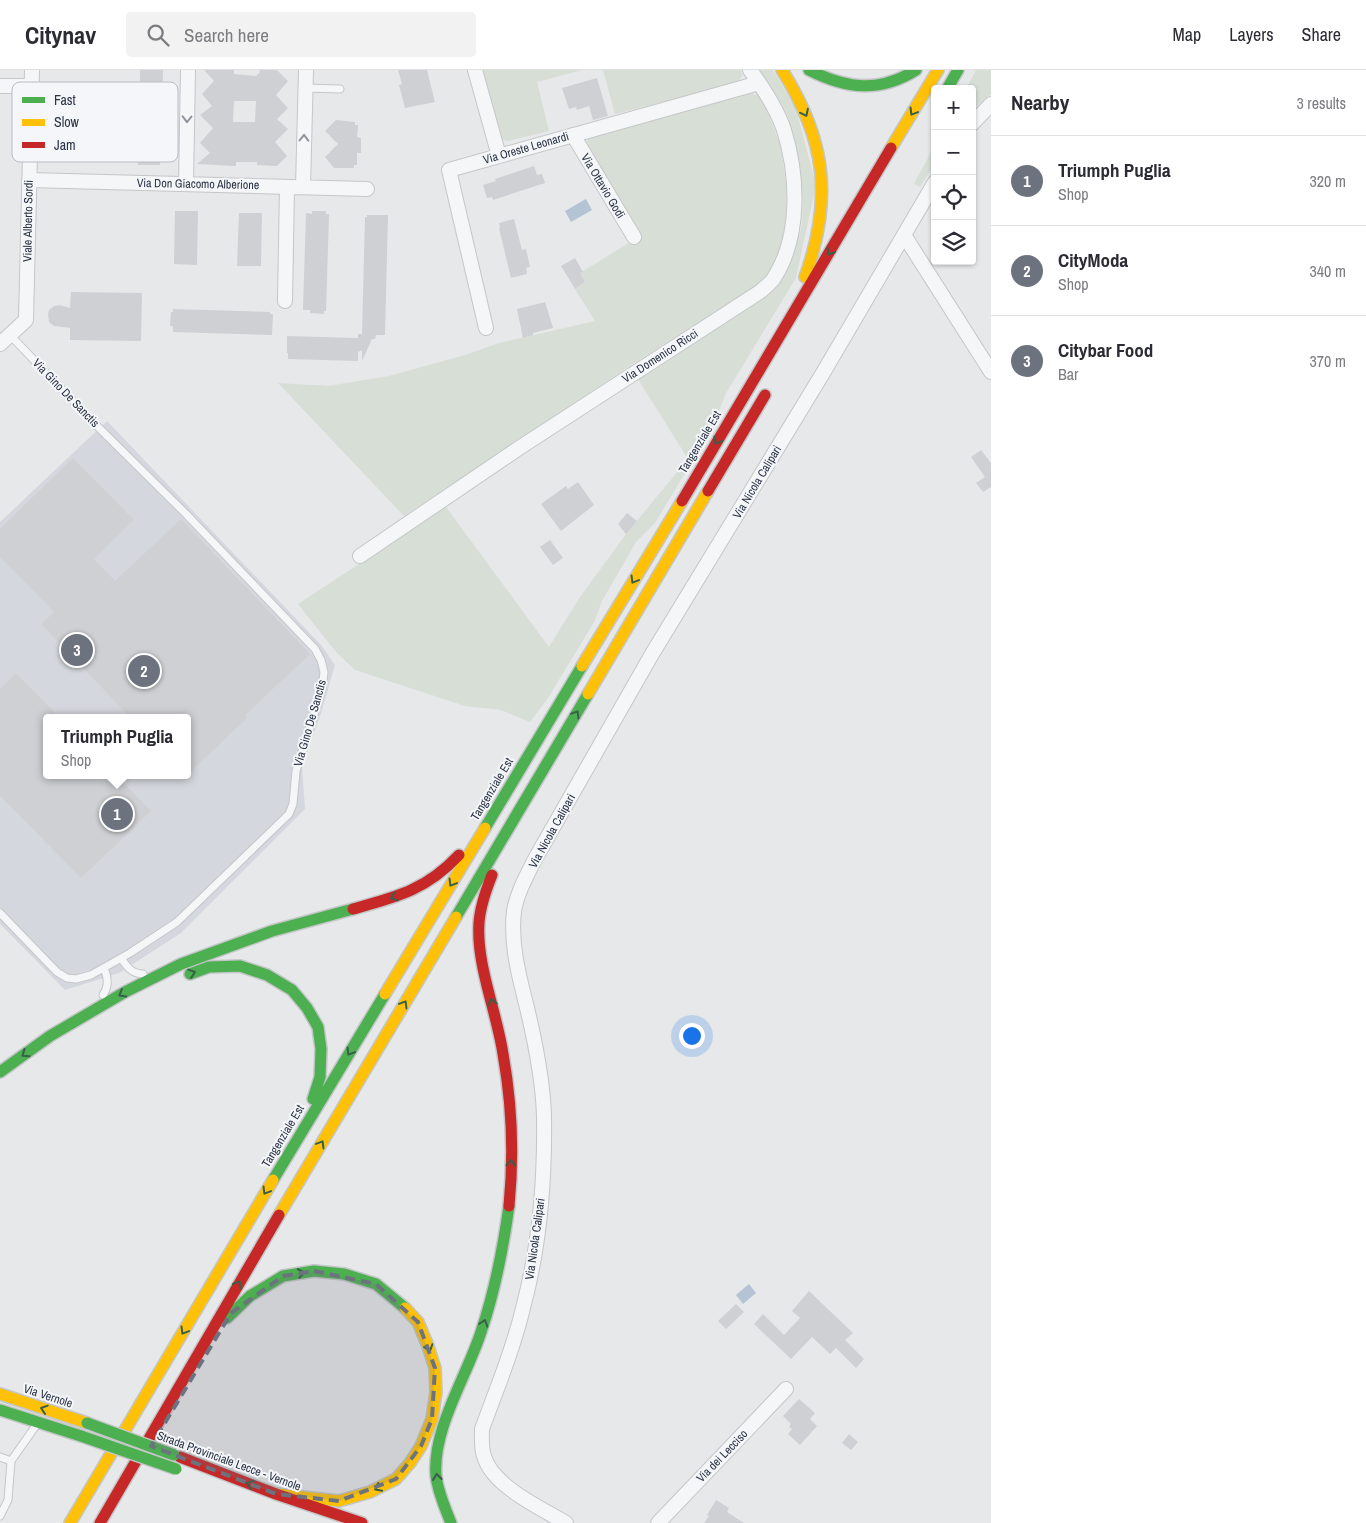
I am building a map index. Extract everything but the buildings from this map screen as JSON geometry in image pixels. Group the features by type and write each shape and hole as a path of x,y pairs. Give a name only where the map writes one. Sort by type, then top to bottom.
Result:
{"main road":[{"path":"742,399 746,379 806,276 818,229 822,179 815,137 808,117 782,70"},
{"path":"809,70 824,78 846,85 868,87 891,83 916,70"},
{"name":"Tangenziale Est","path":"70,1523 279,1170 938,70"},
{"path":"949,85 958,70"},
{"path":"100,1523 225,1307 771,384"},
{"path":"0,1072 50,1036 125,992 181,964 272,931 396,898 435,878 460,853 529,743 540,736"},
{"path":"451,1523 439,1490 436,1470 437,1451 441,1434 484,1325 498,1275 509,1205 512,1152 509,1094 504,1058 483,962 479,936 480,919 484,897 499,858 555,760 560,740"},
{"path":"159,988 176,979 209,967 240,966 267,975 292,990 307,1008 318,1026 321,1048 320,1077 314,1098 284,1150 279,1170"},
{"path":"100,1020 117,1010"},
{"path":"118,1491 133,1476 224,1322 250,1296 283,1276 314,1271 344,1274 376,1284 404,1306 418,1322 435,1368 436,1392 432,1419 421,1446 396,1479 370,1492 339,1500 276,1494"},
{"name":"Via Vernole","path":"0,1394 87,1423"},
{"path":"0,1410 38,1423"},
{"name":"Strada Provinciale Lecce - Vernole","path":"38,1423 180,1470"},
{"name":"Strada Provinciale Lecce - Vernole","path":"87,1423 276,1494 362,1523"},
{"name":"Strada Provinciale Lecce - Vernole","path":"203,1478 332,1523"}],"street":[{"path":"186,184 188,70"},
{"path":"303,187 306,70"},
{"path":"475,70 499,156"},
{"name":"Via Domenico Ricci","path":"360,556 519,448 760,291 774,279 784,259 791,236 794,212 794,183 790,152 783,128 770,100 750,70"},
{"name":"Via Oreste Leonardi","path":"486,328 449,170 759,83"},
{"path":"976,120 991,104"},
{"name":"Via Ottavio Godi","path":"573,136 634,237"},
{"name":"Viale Alberto Sordi","path":"5,339 26,320 29,162"},
{"name":"Via Don Giacomo Alberione","path":"28,180 367,188"},
{"path":"285,301 287,187"},
{"name":"Via Nicola Calipari","path":"566,1523 502,1482 487,1466 482,1444 482,1429 517,1330 524,1304 533,1263 540,1214 544,1115 538,1065 514,949 513,928 515,909 522,886 535,859 652,654 823,373 931,189"},
{"path":"904,235 991,372"},
{"name":"Via dei Lecciso","path":"658,1523 786,1389"}],"lane":[{"path":"305,88 340,89"},
{"name":"Via Gino De Sanctis","path":"0,913 57,972 67,978 76,979 104,968 176,922 289,814 294,804 296,771 322,689 324,672 321,660 315,649 186,514 5,339"},
{"path":"120,958 136,974 145,974 172,964 181,964"},
{"path":"68,1026 74,1015 99,1000 105,994 108,984 104,968"},
{"path":"0,1516 8,1500 11,1461 38,1423"},
{"path":"0,1457 11,1461"}],"highlighted area":[{"path":"314,1271 376,1284 418,1322 435,1368 432,1419 421,1446 396,1479 339,1501 276,1494 151,1446 231,1313 283,1276"}],"shaded area":[{"path":"480,70 582,70 537,82 549,131 508,141 501,139"},
{"path":"603,70 741,70 742,76 737,83 615,114"},
{"path":"759,70 773,70 796,109 816,185 796,278 726,393 712,428 655,523 636,542 602,601 594,622 548,698 530,722 501,710 465,706 355,670 336,652 298,604 446,507 549,647 578,600 626,534 688,459 638,379 784,273 801,229 803,209 796,146 788,117"},
{"path":"976,70 991,70 991,94 976,107 976,85 968,85"},
{"path":"739,93 751,93 760,96 769,114 781,148 786,182 786,217 782,244 772,271 764,280 631,365 404,516 278,383 328,386 389,376 465,355 499,343 595,321 575,289 585,282 580,273 642,235 588,147 587,141 590,136"},
{"path":"931,152 931,169 920,187 914,184"},
{"path":"107,421 321,645 335,665 302,767 305,809 181,933 119,973 65,990 0,924 0,522"}],"water":[{"path":"586,199 592,210 571,222 565,211"},
{"path":"749,1284 756,1293 743,1304 736,1295"}],"traffic: fast":[{"path":"809,70 837,81 863,86 889,82 916,70"},
{"path":"949,85 958,70"},
{"path":"485,828 582,666"},
{"path":"456,917 588,694"},
{"path":"0,1072 50,1036 125,992 181,964 272,931 353,909"},
{"path":"190,974 209,967 240,966 267,975 292,990 307,1008 318,1027 321,1049 320,1077 313,1099"},
{"path":"273,1180 385,994"},
{"path":"451,1523 440,1494 436,1476 439,1440 486,1317 498,1270 509,1206"},
{"path":"227,1318 250,1296 283,1276 314,1271 344,1274 376,1284 405,1308"},
{"path":"0,1410 81,1436"},
{"path":"87,1423 174,1455"},
{"path":"81,1436 176,1469"}],"traffic: slow":[{"path":"782,70 797,96 808,121 816,146 820,170 822,196 819,222 814,249 805,277"},
{"path":"891,148 938,70"},
{"path":"588,694 708,491"},
{"path":"582,666 682,501"},
{"path":"385,994 485,828"},
{"path":"279,1215 456,917"},
{"path":"70,1523 273,1180"},
{"path":"276,1494 339,1501 370,1492 396,1479 410,1463 421,1446 432,1419 436,1392 435,1368 428,1346 418,1322 405,1308"},
{"path":"0,1394 87,1423"}],"traffic: jam":[{"path":"682,501 891,148"},
{"path":"708,491 765,395"},
{"path":"353,909 410,891 435,877 459,855"},
{"path":"492,875 481,910 479,939 484,972 500,1038 506,1073 512,1149 509,1206"},
{"path":"100,1523 279,1215"},
{"path":"180,1457 276,1494 362,1523"}],"place":[{"name":"Citybar Food","path":"77,650"},
{"name":"CityModa","path":"144,671"},
{"name":"Triumph Puglia","path":"117,814"}]}
